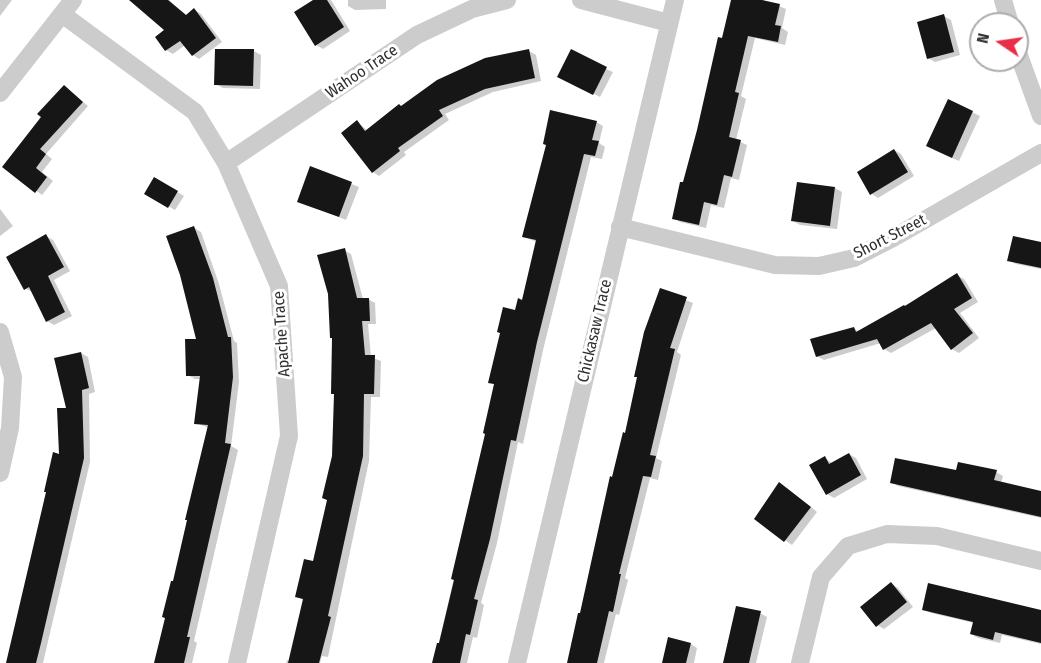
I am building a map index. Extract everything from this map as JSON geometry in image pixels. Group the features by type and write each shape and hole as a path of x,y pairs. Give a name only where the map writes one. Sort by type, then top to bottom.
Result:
{"street":[{"name":"Wahoo Trace","path":"226,164 417,35 472,9 507,0"},
{"path":"581,0 669,23"},
{"name":"Chickasaw Trace","path":"517,663 675,0"},
{"name":"Apache Trace","path":"68,7 195,112 226,164 279,286 289,436 237,663"},
{"path":"0,93 68,7"},
{"path":"1025,72 1041,116"},
{"name":"Short Street","path":"620,227 775,265 819,266 854,258 1041,153"},
{"path":"0,332 13,377 10,428 0,473"},
{"path":"800,663 821,577 848,546 888,534 937,536 1041,561"}],"building":[{"path":"129,0 168,0 186,15 194,8 216,38 192,56 180,41 165,51 155,37 164,30"},
{"path":"313,0 327,0 344,27 315,46 294,12"},
{"path":"731,0 762,0 780,4 775,25 781,26 778,42 748,36 735,92 739,93 729,137 741,140 732,177 724,175 717,205 704,202 699,225 672,219 680,182 683,182 697,130 718,37 722,38"},
{"path":"944,14 954,52 927,59 917,22"},
{"path":"215,49 254,49 253,86 214,85"},
{"path":"529,49 535,78 485,89 439,110 443,116 398,148 400,151 372,173 341,133 357,120 365,131 399,104 401,106 437,80 485,58"},
{"path":"571,49 607,67 593,95 557,77"},
{"path":"64,85 83,102 40,149 46,154 36,168 47,177 35,193 2,167 41,117 37,114"},
{"path":"948,99 973,111 952,158 926,146"},
{"path":"550,110 597,121 592,140 599,141 595,156 584,154 537,342 516,441 511,440 490,539 474,599 478,600 470,635 466,634 460,663 432,663 454,580 451,579 485,434 483,433 494,384 488,383 500,333 497,332 503,307 515,310 518,298 522,300 536,240 522,237 546,145 543,144"},
{"path":"894,149 908,172 870,195 857,172"},
{"path":"310,166 352,182 339,217 297,202"},
{"path":"154,177 178,191 168,208 144,194"},
{"path":"797,182 835,187 830,226 791,221"},
{"path":"194,226 213,278 228,337 231,337 233,377 225,443 231,444 187,637 190,637 184,663 154,663 165,618 162,617 171,581 173,581 208,425 194,424 200,376 186,376 185,339 196,339 180,275 166,236"},
{"path":"46,234 64,267 48,276 65,312 46,322 29,287 24,290 6,257"},
{"path":"1013,236 1041,242 1041,268 1007,261"},
{"path":"345,248 357,298 369,298 370,321 362,321 365,355 375,355 374,394 364,394 363,456 328,616 331,617 319,663 288,663 303,599 295,597 304,559 313,561 327,500 322,498 332,456 334,394 331,394 332,338 330,338 328,294 317,255"},
{"path":"957,273 972,298 954,309 973,333 951,350 931,323 883,350 877,339 816,357 810,339 854,327 856,332 905,306"},
{"path":"660,288 687,297 670,348 675,349 650,455 656,456 651,477 643,476 619,574 621,574 613,612 609,611 597,663 567,663 610,476 612,477 623,432 625,433 644,332"},
{"path":"81,352 89,388 82,390 84,458 41,643 36,663 6,663 46,492 44,492 53,452 59,454 57,408 66,408 54,358"},
{"path":"849,453 861,475 826,495 809,465 825,456 829,464"},
{"path":"895,458 956,470 958,462 997,470 994,480 1041,491 1041,517 890,483"},
{"path":"779,482 811,507 784,542 754,519"},
{"path":"891,582 907,602 876,627 860,607"},
{"path":"928,583 1041,610 1041,643 995,632 993,640 970,634 973,622 922,610"},
{"path":"736,606 761,611 749,663 723,663"},
{"path":"668,637 691,643 686,663 662,663"}]}
